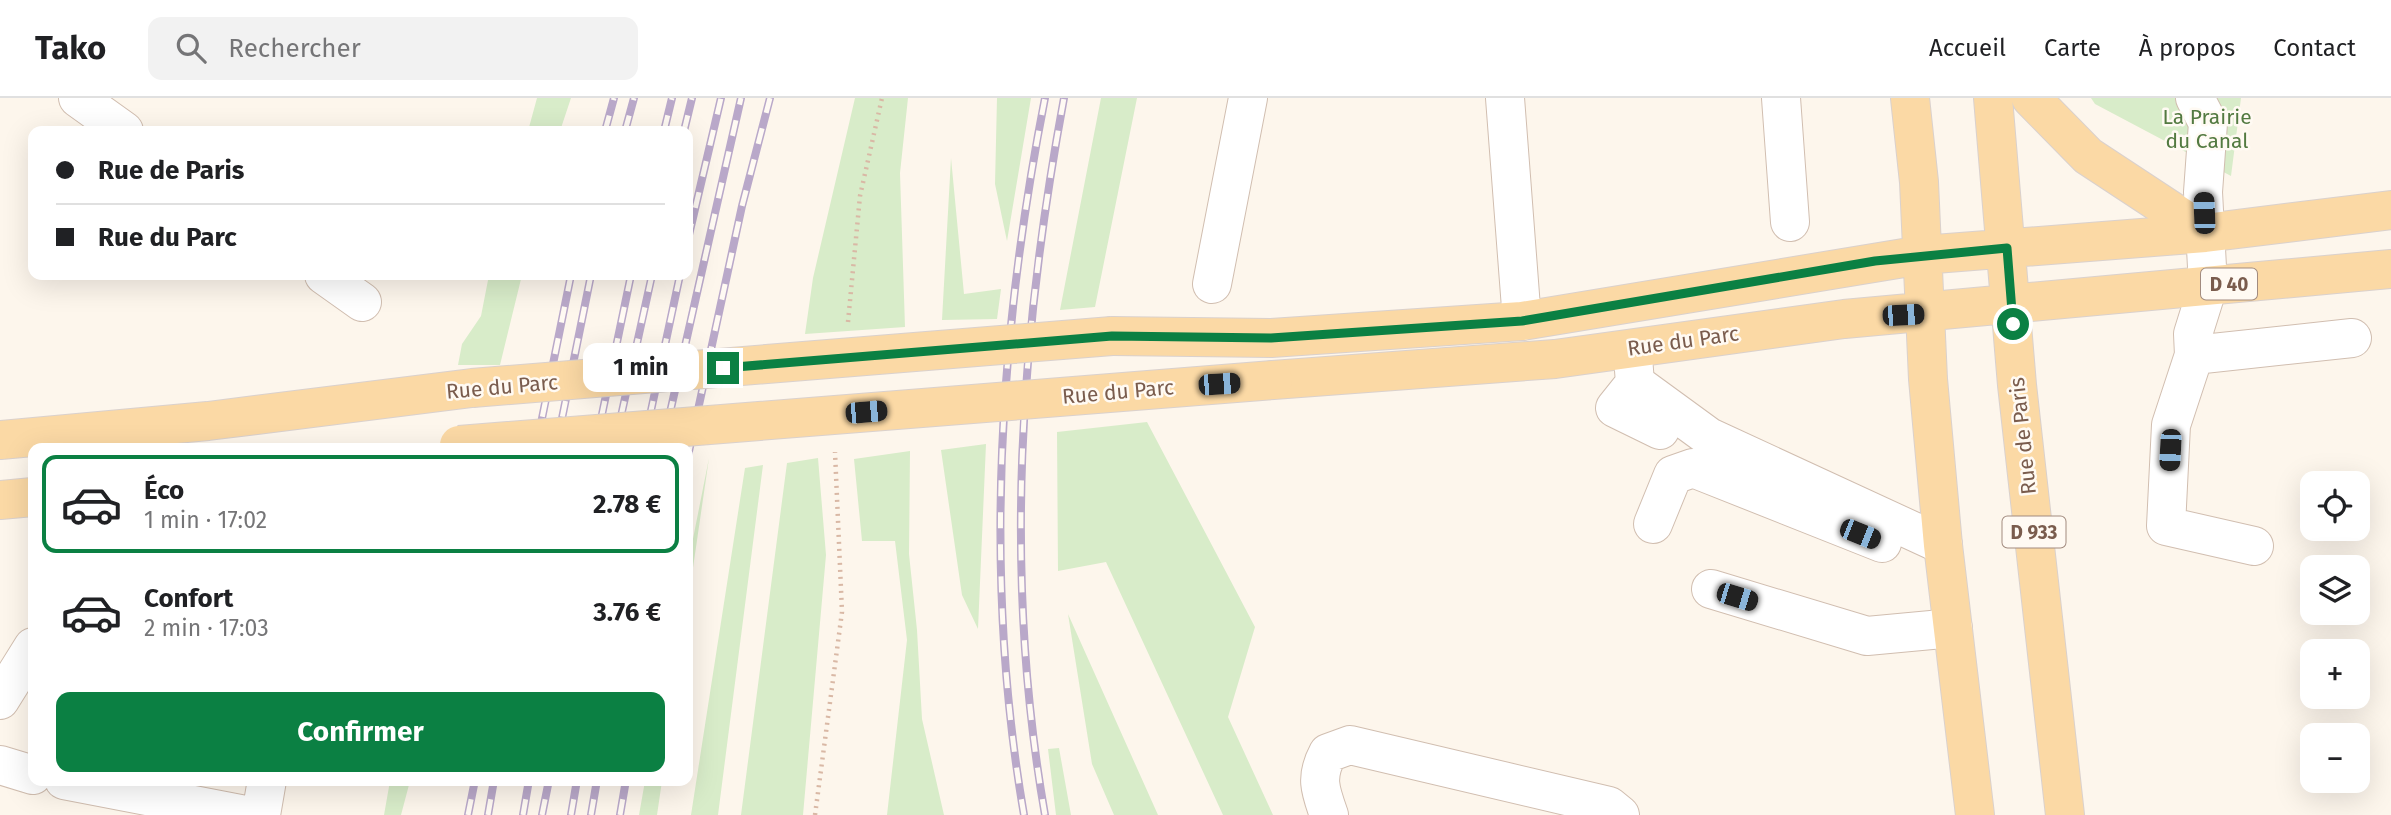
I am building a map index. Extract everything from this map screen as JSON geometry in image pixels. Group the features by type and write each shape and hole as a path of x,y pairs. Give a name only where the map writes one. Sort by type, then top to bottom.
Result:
{"main road":[{"path":"1910,98 1919,182 1928,379 1944,557 1975,815"},
{"name":"Rue de Paris","path":"1993,98 2017,385 2065,815"},
{"path":"2031,98 2088,156 2205,233"},
{"name":"Rue du Parc","path":"0,440 100,439 208,421 472,388 1112,336 1271,338 1522,321 1922,256 2205,233 2391,210"},
{"name":"D 40","path":"1926,314 2012,303 2391,269"},
{"name":"Rue du Parc","path":"497,443 1555,359 1633,366 1844,319 1926,314"},
{"path":"0,500 28,497"}],"street":[{"path":"78,98 117,126"},
{"path":"1212,284 1248,98"},
{"path":"1505,98 1522,321"},
{"path":"1781,98 1790,222"},
{"path":"2195,98 2208,122 2203,192 2208,286 2193,334 2194,355 2171,425 2166,526 2254,546"},
{"path":"331,280 362,302"},
{"path":"2194,355 2352,338"},
{"path":"1660,430 1615,408 1633,366 1709,437 1944,557"},
{"path":"1653,524 1674,475 1693,468 1944,557"},
{"path":"1711,589 1867,636 1952,628"},
{"path":"0,700 28,655"},
{"path":"1329,815 1318,784 1321,767 1328,753 1350,745 1609,806 1620,815"},
{"path":"0,765 28,773"},
{"path":"95,786 245,815"},
{"path":"261,815 266,786"}],"path":[{"path":"847,332 860,196 882,98"},
{"path":"815,815 842,612 834,468 836,440"}],"green space":[{"path":"537,98 571,98 562,126 529,126"},
{"path":"855,98 908,98 900,173 905,327 805,334 813,278"},
{"path":"997,98 1031,98 1007,241 995,184"},
{"path":"1101,98 1137,98 1095,307 1060,310"},
{"name":"La Prairie du Canal","path":"2091,98 2241,98 2231,176 2095,104"},
{"path":"951,158 964,294 1001,289 997,319 942,320"},
{"path":"488,280 521,280 500,365 458,365 462,344 481,316"},
{"path":"1147,422 1255,627 1228,717 1273,815 1223,815 1106,562 1058,571 1057,432"},
{"path":"986,444 978,629 962,595 941,450"},
{"path":"910,451 909,554 922,719 944,815 887,815 907,640 895,541 862,541 854,459"},
{"path":"709,458 693,568 693,539"},
{"path":"818,458 826,555 803,815 741,815 787,463"},
{"path":"763,465 718,815 691,815 745,468"},
{"path":"1068,614 1158,815 1114,815 1092,764"},
{"path":"1059,748 1071,815 1056,815 1048,749"},
{"path":"389,786 409,786 401,815 384,815"},
{"path":"644,786 661,786 657,815 639,815"}],"railway":[{"path":"606,126 614,98"},
{"path":"626,126 634,98"},
{"path":"665,126 672,98"},
{"path":"685,126 692,98"},
{"path":"693,218 721,98"},
{"path":"663,443 741,98"},
{"path":"691,443 742,206 770,98"},
{"path":"1024,815 1011,726 1004,636 1000,546 1002,456 1007,366 1017,276 1045,98"},
{"path":"1045,815 1032,725 1024,635 1022,456 1037,277 1064,98"},
{"path":"537,443 570,280"},
{"path":"557,443 590,280"},
{"path":"596,443 630,280"},
{"path":"615,443 651,280"},
{"path":"644,443 679,280"},
{"path":"468,815 474,786"},
{"path":"488,815 493,786"},
{"path":"523,815 528,786"},
{"path":"542,815 548,786"},
{"path":"571,815 576,786"},
{"path":"591,815 596,786"},
{"path":"620,815 625,786"}],"route":[{"path":"723,368 1112,336 1271,338 1522,321 1875,261 2007,248 2013,324"}]}
